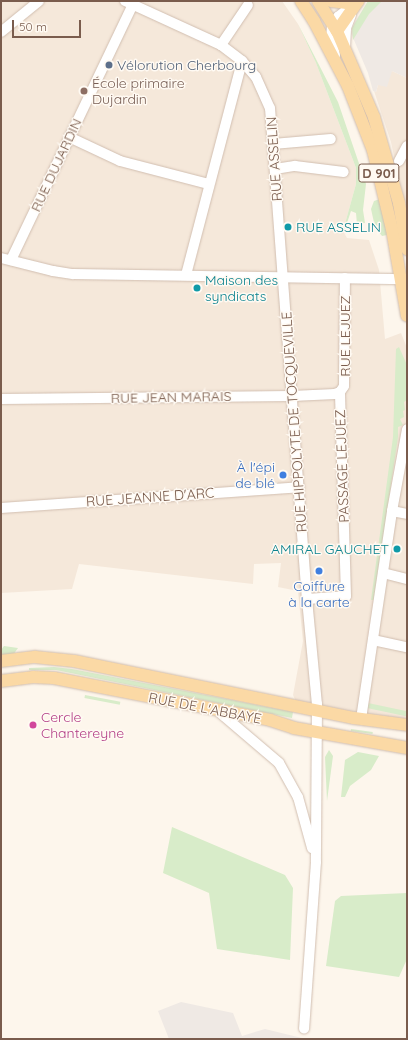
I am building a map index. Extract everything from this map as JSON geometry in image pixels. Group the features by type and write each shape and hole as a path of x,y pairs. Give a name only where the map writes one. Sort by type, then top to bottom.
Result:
{"main road":[{"name":"D 901","path":"301,1 341,72 358,108 373,150 388,207 404,279 407,316"},
{"path":"308,1 323,24 334,29 358,1"},
{"name":"D 901","path":"318,1 345,48 374,117 398,203 407,249"},
{"path":"332,1 347,3 358,1"},
{"name":"RUE DE L'ABBAYE","path":"1,661 35,657 74,661 361,719 407,725"},
{"name":"RUE DE L'ABBAYE","path":"1,680 33,677 54,678 270,720 294,728 407,748"}],"street":[{"path":"1,32 39,1"},
{"path":"345,48 346,28 358,1"},
{"name":"RUE ASSELIN","path":"129,3 221,45 242,61 256,77 270,108 282,277"},
{"name":"RUE DUJARDIN","path":"6,259 69,138 129,3"},
{"path":"221,45 248,5"},
{"path":"334,29 333,50 341,72"},
{"path":"186,276 242,61"},
{"path":"69,138 120,161 209,184"},
{"path":"273,144 331,139"},
{"path":"399,161 407,146"},
{"path":"275,169 295,166 344,172"},
{"path":"6,259 53,271 73,274 404,279"},
{"name":"RUE HIPPOLYTE DE TOCQUEVILLE","path":"282,277 317,710 316,862 304,1029"},
{"name":"RUE LEJUEZ","path":"340,392 344,386 345,278"},
{"name":"RUE JEAN MARAIS","path":"1,399 292,396 340,392"},
{"name":"PASSAGE LEJUEZ","path":"307,599 346,596 340,392"},
{"path":"361,719 392,511 406,429"},
{"name":"RUE JEANNE D'ARC","path":"1,508 299,487"},
{"path":"392,511 407,514"},
{"path":"383,573 407,579"},
{"path":"373,640 407,647"},
{"path":"218,711 242,730 278,763 290,780 304,818 316,862"}],"shaded area":[{"path":"1,1 282,1 298,24 316,63 356,168 356,184 343,231 347,238 369,240 379,270 385,339 401,333 407,348 407,725 298,706 293,695 303,641 298,591 278,587 281,563 254,564 253,584 79,564 72,589 1,593"},
{"path":"368,1 407,1 407,78 392,71 387,87 378,85 376,92 373,91 368,73 351,33 354,23"},
{"path":"392,71 407,78 407,218 391,142 374,91 376,92 378,85"},
{"path":"181,1002 233,1013 242,1036 265,1029 306,1039 169,1039 158,1011"}],"green space":[{"path":"368,1 382,1 369,14 353,40 352,28"},
{"path":"298,24 338,102 366,184 363,210 365,223 357,224 356,213 351,211 344,232 347,236 343,231 356,184 356,168 316,63"},
{"path":"380,199 387,235 382,236 375,227 371,209 374,201"},
{"path":"399,347 407,365 407,400 404,402 404,417 400,419 403,425 398,427 398,437 374,600 371,600 393,437 396,349"},
{"path":"4,646 18,648 13,655 1,658 1,650"},
{"path":"54,667 72,669 293,712 292,718 56,670 29,670 29,668"},
{"path":"85,695 120,702 120,705 84,698"},
{"path":"368,703 407,711 406,716 367,708"},
{"path":"351,729 373,732 373,734 351,731"},
{"path":"329,750 333,756 327,801 325,757"},
{"path":"358,752 379,756 371,770 350,786 345,797 341,797 345,760"},
{"path":"172,827 285,875 293,888 290,960 217,949 209,893 163,873"},
{"path":"407,893 407,959 399,977 326,966 335,901 341,896"}],"place":[{"name":"Vélorution Cherbourg","path":"109,65"},
{"name":"École primaire Dujardin","path":"84,91"},
{"name":"RUE ASSELIN","path":"288,227"},
{"name":"Maison des syndicats","path":"197,288"},
{"name":"À l'épi de blé","path":"283,475"},
{"name":"AMIRAL GAUCHET","path":"397,549"},
{"name":"Coiffure à la carte","path":"319,571"},
{"name":"Cercle Chantereyne","path":"33,725"}]}
